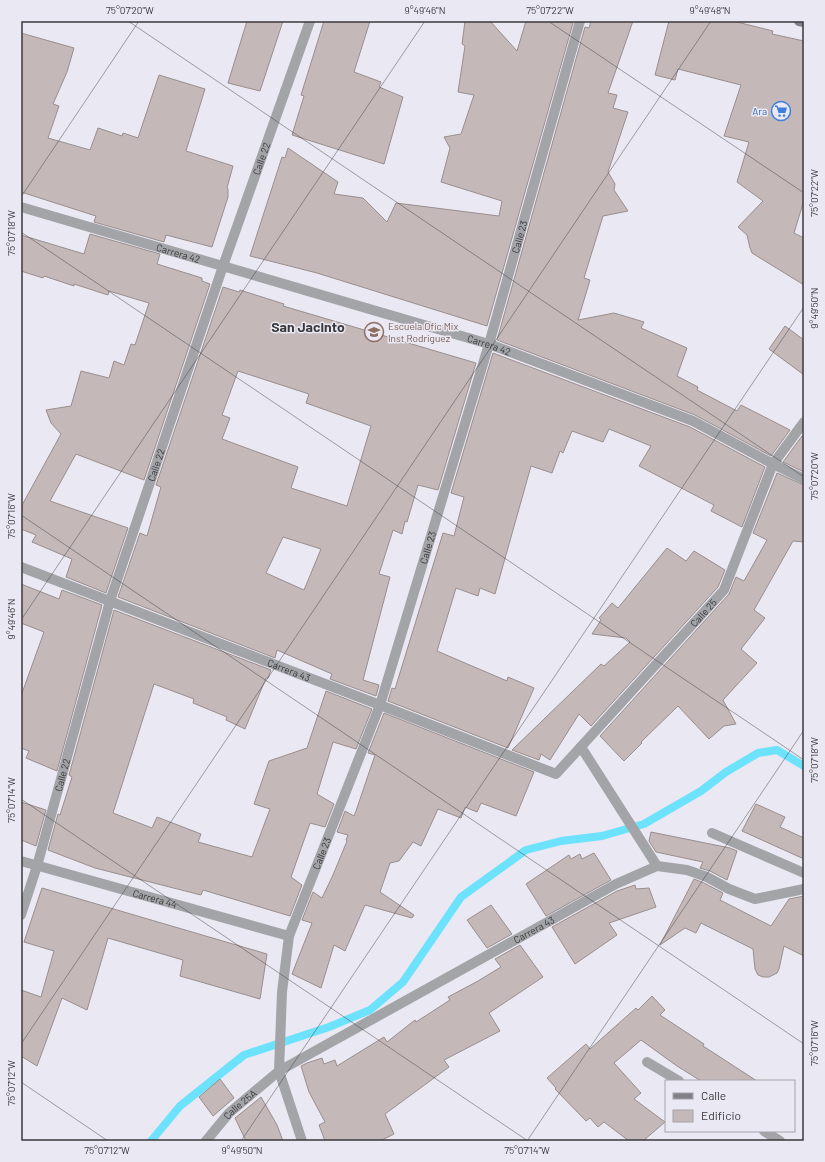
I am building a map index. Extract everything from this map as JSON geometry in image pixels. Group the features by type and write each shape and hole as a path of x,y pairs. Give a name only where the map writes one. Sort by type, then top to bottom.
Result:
{"street":[{"name":"Calle 22","path":"21,915 37,866 110,601 223,266 310,21"},
{"name":"Calle 23","path":"279,1067 282,992 289,936 380,705 489,344 580,21"},
{"path":"799,21 804,22"},
{"name":"Carrera 42","path":"21,207 489,344 693,421 804,479"},
{"name":"Calle 25","path":"556,774 724,590 773,464 804,422"},
{"name":"Carrera 43","path":"21,567 556,774"},
{"path":"581,747 657,866 687,870 707,877 729,889 755,899 804,889"},
{"path":"712,833 804,873"},
{"name":"Carrera 44","path":"21,861 289,936"},
{"name":"Carrera 43","path":"279,1067 616,884 657,866"},
{"path":"647,1062 677,1080"},
{"path":"279,1067 302,1141"},
{"name":"Calle 25A","path":"206,1141 229,1113 279,1067"},
{"path":"766,1132 780,1141"}],"building":[{"path":"247,21 283,21 260,91 228,83"},
{"path":"324,21 370,21 354,72 381,82 379,87 403,97 384,164 292,135 304,96 301,95"},
{"path":"465,21 490,21 517,51 526,21 565,21 573,23 487,326 317,273 250,256 282,157 285,158 288,148 338,182 334,194 363,198 387,222 396,203 499,216 502,201 441,182 450,148 444,137 461,134 474,95 458,92 465,46 462,44"},
{"path":"591,21 633,21 608,93 617,95 613,108 628,112 608,172 615,184 614,190 628,211 603,216 584,278 590,280 578,320 614,313 644,322 641,328 687,348 677,376 698,387 697,390 737,411 741,405 790,430 771,456 695,415 497,340 585,27 589,28"},
{"path":"669,21 733,21 773,31 772,34 804,41 804,200 794,233 804,238 804,285 752,253 747,235 738,227 763,201 737,182 749,142 724,136 741,85 678,69 675,80 655,75"},
{"path":"21,33 74,48 67,72 53,104 59,106 48,138 90,150 98,128 122,136 123,133 138,138 159,75 205,89 186,151 233,166 227,188 228,197 212,247 166,235 164,242 94,222 96,216 21,192"},
{"path":"90,234 160,254 157,264 202,278 202,281 210,284 144,480 76,454 50,501 128,528 106,593 66,577 72,559 32,542 36,535 21,529 21,507 61,434 51,423 46,410 71,406 81,371 109,378 114,361 124,365 131,344 135,345 149,303 109,291 108,295 74,284 74,286 44,276 43,278 21,271 21,235 84,254"},
{"path":"223,287 239,292 240,290 284,304 283,306 476,363 438,490 418,485 402,534 393,530 379,574 390,577 363,680 379,685 376,696 330,679 332,674 277,650 275,658 118,597 140,533 147,536 161,487 156,485","holes":["238,371 309,394 306,403 371,426 347,506 291,488 298,467 222,439 230,418 222,415","283,537 321,549 304,590 266,573"]},
{"path":"785,326 804,340 804,375 769,349"},
{"path":"493,353 690,427 765,467 742,527 711,511 714,505 639,466 651,446 609,429 603,442 572,431 563,453 560,451 552,473 531,466 495,594 480,588 478,596 456,588 437,651 507,681 508,677 534,688 508,748 388,701 392,688 395,689 443,533 454,536 464,497 451,493"},
{"path":"802,436 804,437 804,472 783,462"},
{"path":"777,473 804,485 804,542 793,541 754,610 765,618 741,649 757,663 723,700 736,724 724,726 709,739 678,706 624,761 600,736 729,594 736,577 744,581 767,540 753,533"},
{"path":"667,548 686,561 694,551 725,570 718,587 591,726 579,714 550,760 541,754 539,760 512,750 601,664 604,666 630,642 626,638 592,634 601,620 599,618 612,603 618,608"},
{"path":"21,584 59,599 62,590 102,605 57,771 26,758 29,751 21,748 21,696 44,632 21,623"},
{"path":"114,610 271,670 268,678 266,678 245,729 226,720 227,717 193,703 194,699 154,684 113,813 152,828 157,817 201,834 198,842 252,857 270,809 254,804 269,761 307,748 326,691 372,709 356,749 333,742 317,794 334,804 325,827 310,823 291,877 302,885 290,916 203,890 201,895 95,868 48,850 58,814 60,815 72,777 69,775"},
{"path":"384,713 534,772 516,816 481,803 477,812 465,807 461,818 438,809 421,846 413,842 399,861 390,863 380,892 414,915 412,918 365,905 345,951 334,945 321,988 292,974 312,923 302,920 313,892 322,898 347,841 348,835 337,832 345,811 354,816 356,811 375,755 368,753"},
{"path":"21,802 46,810 36,846 21,840"},
{"path":"756,804 785,817 780,827 804,838 804,859 742,831"},
{"path":"651,832 730,848 737,851 727,880 710,871 700,868 703,862 656,852 649,841"},
{"path":"594,853 611,880 546,916 526,884 569,855 571,859 580,854 582,859"},
{"path":"694,879 723,893 720,900 771,926 789,899 804,896 804,956 784,946 777,973 769,977 763,977 758,975 755,969 753,949 701,923 696,933 685,928 660,945"},
{"path":"635,885 636,889 649,888 656,907 609,923 617,935 575,964 552,927 617,891"},
{"path":"42,888 267,954 260,999 180,976 183,960 108,938 87,1010 62,998 37,1066 21,1056 21,990 41,997 54,951 24,942"},
{"path":"491,905 512,934 487,948 467,920"},
{"path":"520,945 543,977 489,1013 500,1031 444,1060 449,1067 385,1114 394,1134 380,1141 325,1141 319,1125 325,1122 309,1092 301,1066 322,1058 324,1064 335,1060 337,1066 384,1037 387,1042 415,1020 416,1022 450,1000 448,997 501,967 495,959"},
{"path":"652,996 665,1010 660,1015 704,1044 703,1046 755,1080 699,1080 641,1040 614,1063 641,1093 634,1099 665,1122 643,1141 629,1141 604,1122 598,1127 590,1118 586,1121 555,1089 556,1088 547,1078 586,1044 590,1049 636,1008 638,1010"},
{"path":"220,1079 234,1098 213,1116 199,1097"},
{"path":"261,1097 277,1125 283,1141 246,1141 235,1118"}],"waterway":[{"path":"151,1141 180,1106 244,1055 329,1027 370,1010 403,982 461,897 526,850 561,841 602,836 644,824 701,791 726,772 758,753 777,750 804,766"}],"place":[{"name":"Ara","path":"781,111"},
{"name":"Escuela Ofic Mix Inst Rodriguez","path":"374,332"}],"district":[{"name":"San Jacinto","path":"308,326"}]}
